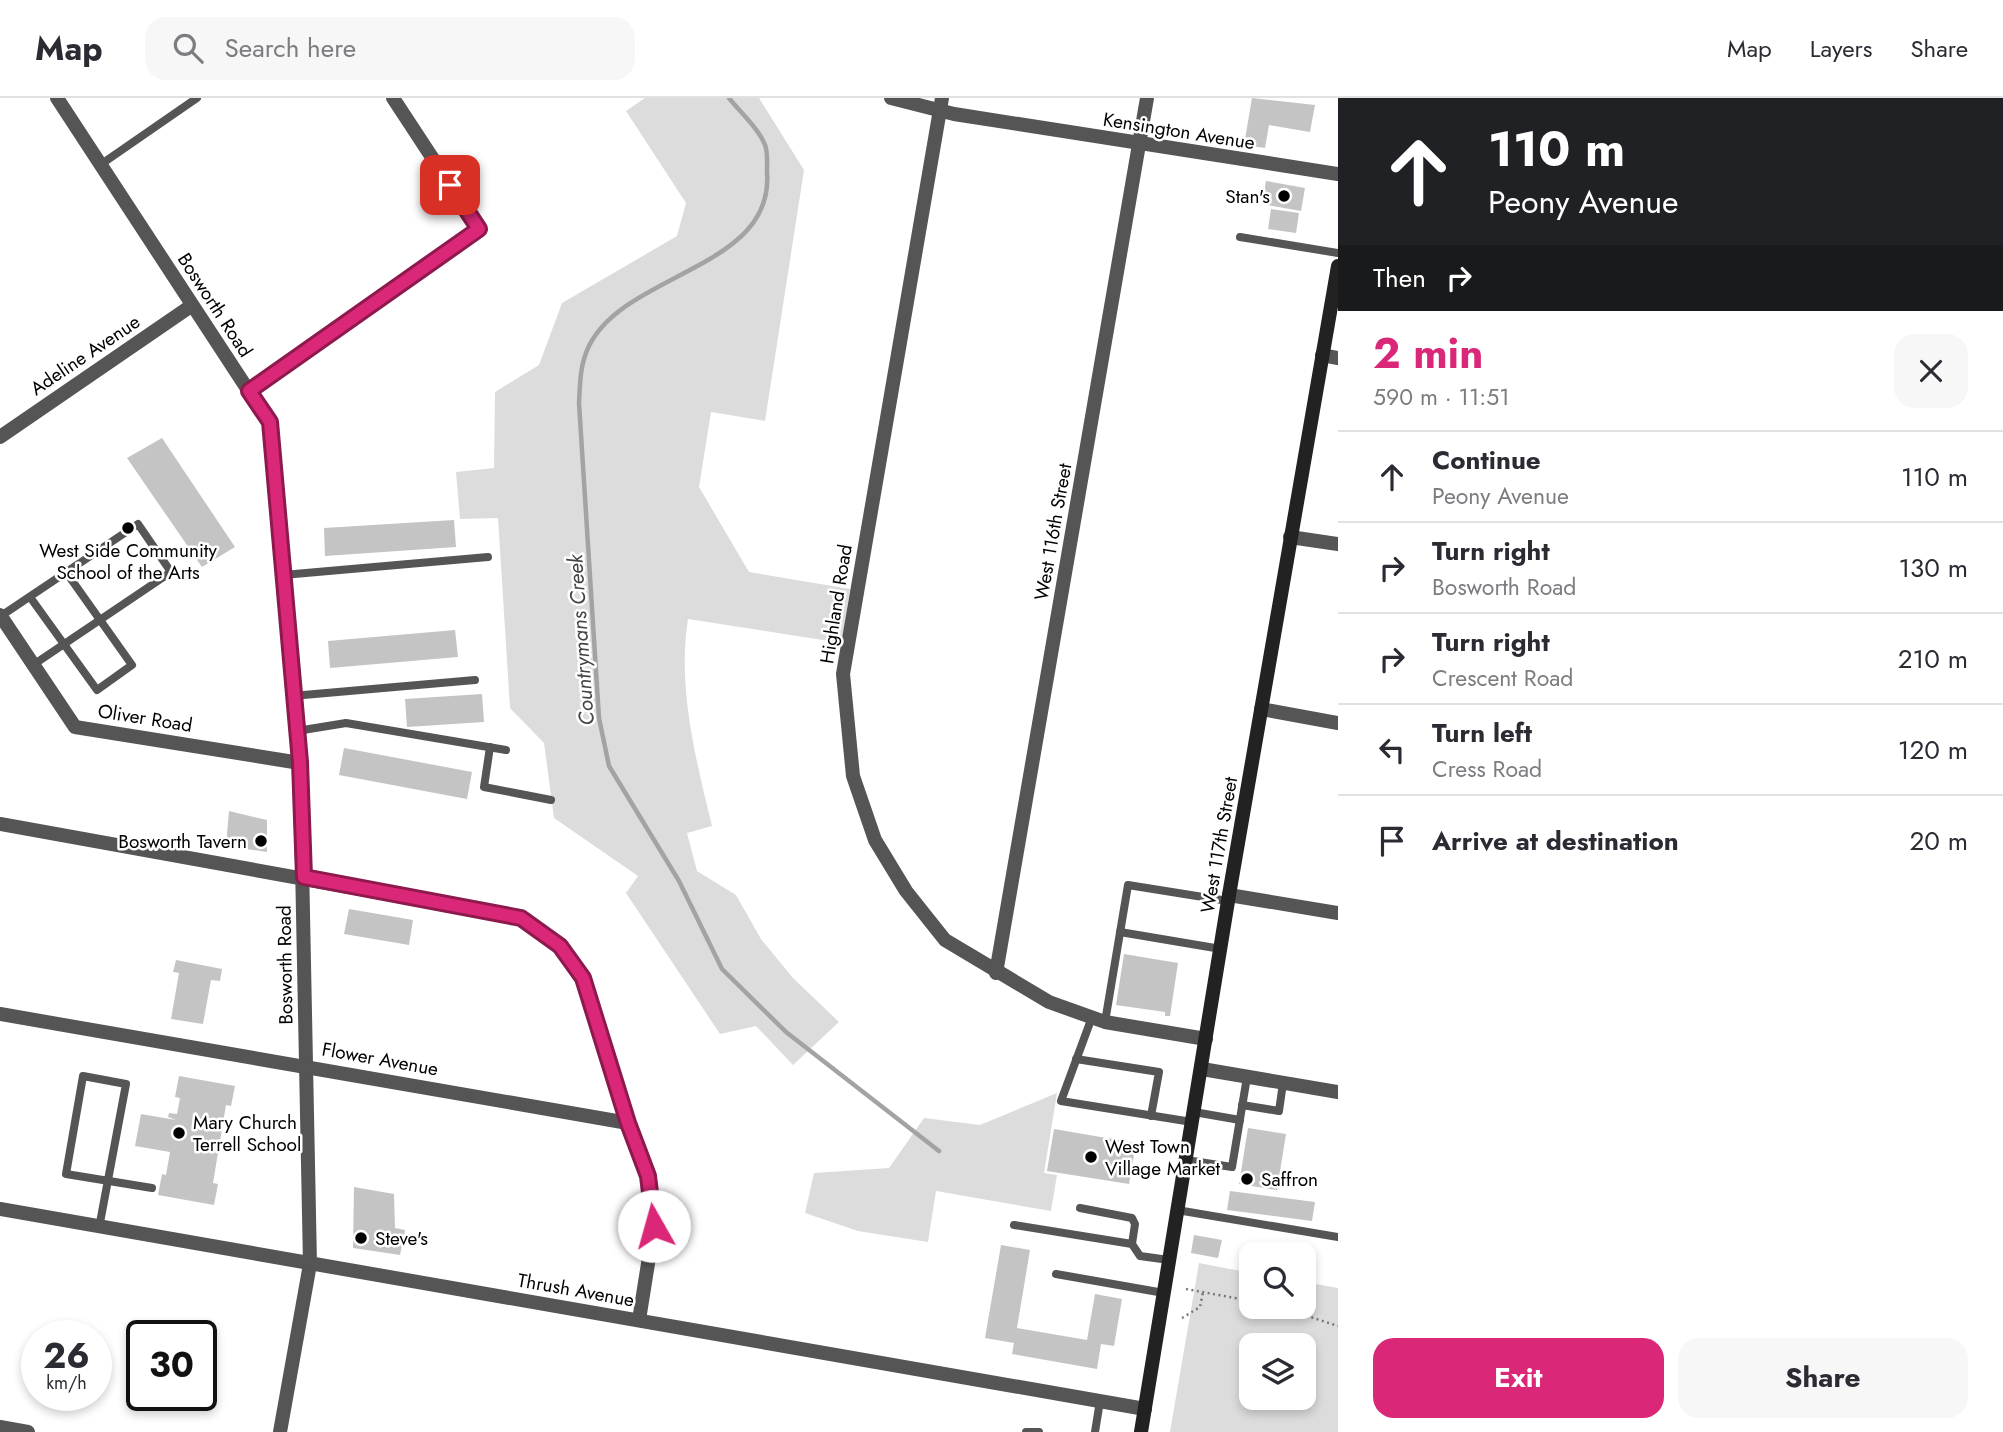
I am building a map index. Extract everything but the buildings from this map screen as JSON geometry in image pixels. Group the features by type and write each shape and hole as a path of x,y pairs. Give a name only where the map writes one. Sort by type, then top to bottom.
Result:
{"main road":[{"name":"West 117th Street","path":"1142,1432 1290,537 1322,355 1333,322 1338,265"}],"street":[{"name":"Bosworth Road","path":"57,98 191,306 270,422 292,696 300,762 310,1264 280,1432"},
{"path":"249,391 479,229 393,98"},
{"name":"Kensington Avenue","path":"891,98 941,105 1139,145 1338,174"},
{"name":"West 116th Street","path":"996,973 1147,98"},
{"name":"Highland Road","path":"941,105 843,674 853,776 875,840 906,891 945,940 996,973 1049,1002 1098,1019 1206,1039"},
{"name":"Adeline Avenue","path":"0,437 191,306"},
{"path":"1322,355 1338,358"},
{"path":"1290,537 1338,544"},
{"name":"Oliver Road","path":"0,615 75,727 300,762"},
{"path":"1261,709 1338,723"},
{"path":"0,824 521,918 560,946 583,978 628,1123 648,1176 654,1226 639,1320"},
{"path":"1229,898 1338,913"},
{"name":"Flower Avenue","path":"0,1014 628,1123"},
{"path":"1202,1069 1338,1092"},
{"name":"Thrush Avenue","path":"0,1209 1145,1409"},
{"path":"0,1427 28,1432"}],"lane":[{"path":"100,165 197,98"},
{"path":"1240,237 1338,253"},
{"path":"0,615 138,524 171,572 33,665"},
{"path":"283,575 488,557"},
{"path":"30,597 97,690 132,665 66,572"},
{"path":"292,696 475,680"},
{"path":"297,730 346,723 506,750"},
{"path":"490,747 484,787 551,800"},
{"path":"1229,898 1128,885 1098,1019 1076,1059 1061,1101 1151,1116 1240,1120"},
{"path":"1119,932 1221,949"},
{"path":"1076,1059 1159,1072 1151,1116"},
{"path":"99,1228 108,1180 126,1084 83,1076 66,1174 108,1180 152,1188"},
{"path":"1186,1160 1232,1167 1247,1077"},
{"path":"1242,1105 1279,1111 1283,1083"},
{"path":"1080,1208 1132,1218 1135,1224 1132,1244 1140,1256 1169,1260"},
{"path":"1177,1210 1338,1237"},
{"path":"1014,1225 1132,1244"},
{"path":"1056,1274 1164,1293"},
{"path":"1095,1432 1100,1401"},
{"path":"1026,1432 1039,1432"}],"path":[{"path":"1186,1289 1239,1299"},
{"path":"1182,1318 1200,1307 1203,1292"},
{"path":"1316,1319 1338,1326"}],"shaded area":[{"path":"645,98 759,98 804,170 765,421 711,412 699,487 749,572 850,589 842,643 688,619 685,645 690,723 712,826 687,833 697,871 736,895 761,939 793,978 839,1022 793,1065 756,1026 720,1034 626,893 638,876 554,818 544,743 510,708 498,518 460,519 456,472 494,468 495,392 539,365 562,303 677,236 686,203 626,111"},
{"path":"1057,1093 1044,1173 1057,1175 1051,1211 936,1191 928,1242 858,1231 805,1213 814,1173 889,1168 924,1118 980,1125"},
{"path":"1199,1263 1239,1271 1239,1319 1316,1319 1316,1284 1338,1288 1338,1432 1170,1432"}],"waterway":[{"name":"Countrymans Creek","path":"729,98 758,133 766,148 767,172 763,204 748,230 724,250 633,301 607,321 589,346 582,367 579,403 599,718 609,766 679,881 722,969 786,1032 939,1151"}],"place":[{"name":"Stan's","path":"1284,196"},
{"name":"West Side Community School of the Arts","path":"128,528"},
{"name":"Bosworth Tavern","path":"261,841"},
{"name":"Mary Church Terrell School","path":"179,1133"},
{"name":"West Town Village Market","path":"1091,1157"},
{"name":"Saffron","path":"1247,1179"},
{"name":"Steve's","path":"361,1238"}],"route":[{"path":"450,185 479,229 249,391 270,422 292,696 300,762 304,877 521,918 560,946 583,978 628,1123 648,1176 654,1226"}]}
